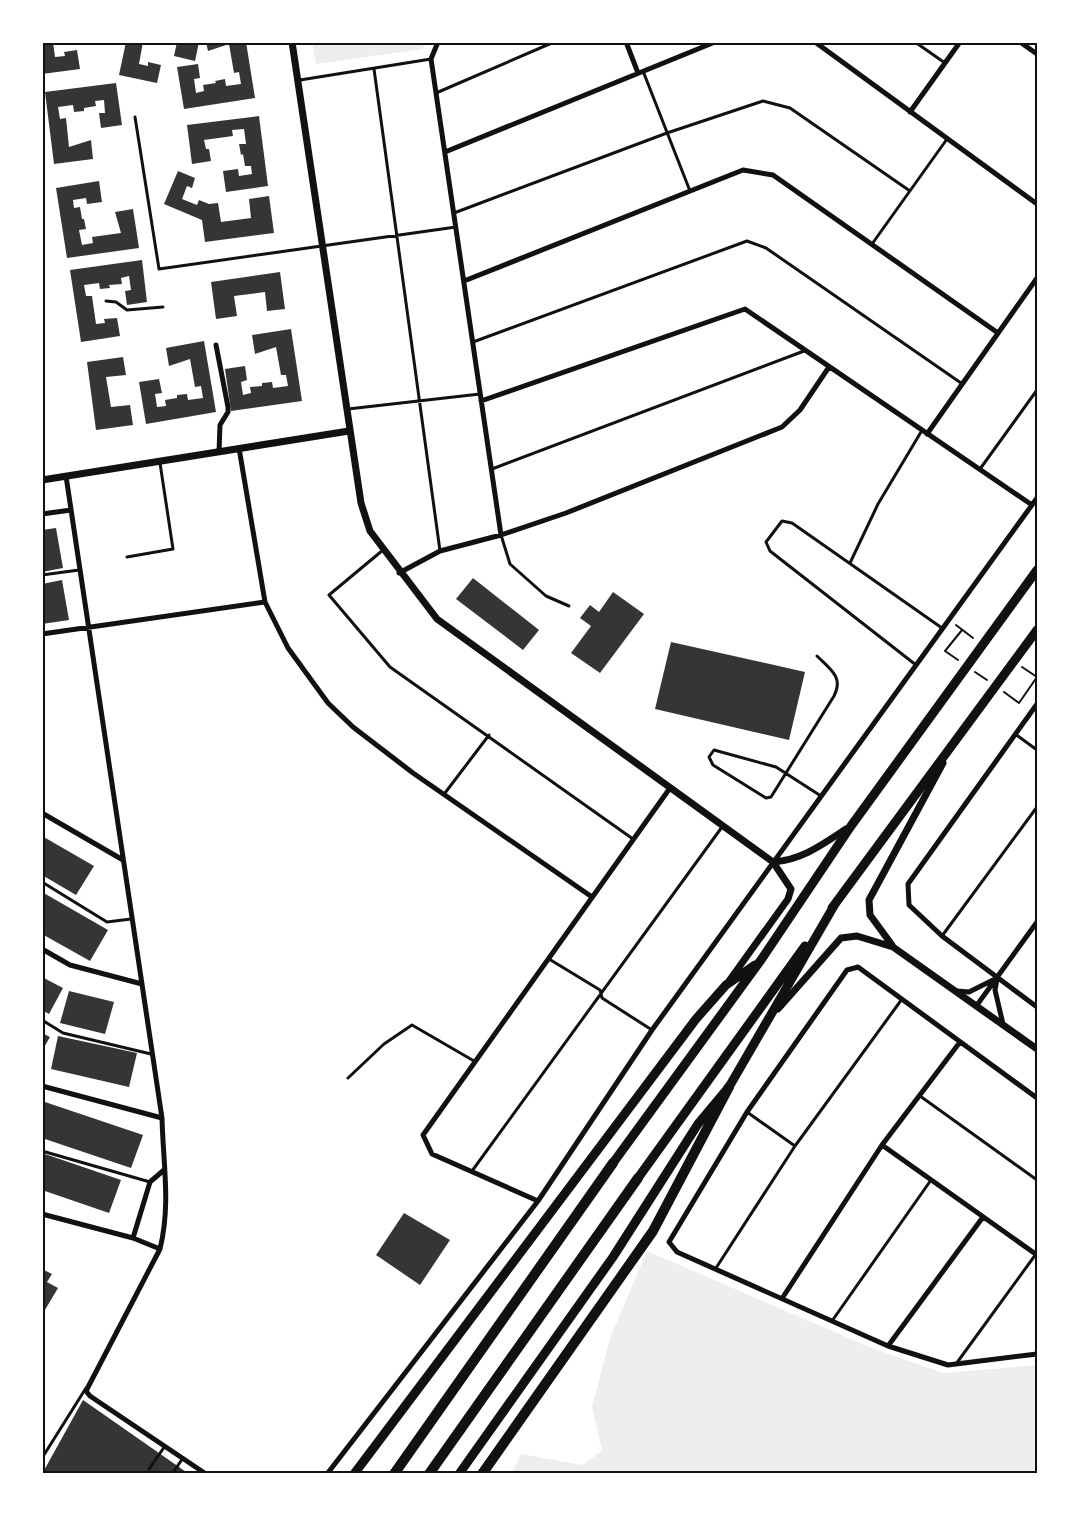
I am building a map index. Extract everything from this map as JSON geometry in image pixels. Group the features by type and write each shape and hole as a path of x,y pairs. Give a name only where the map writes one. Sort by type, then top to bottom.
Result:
{"highway":[{"path":"394,1474 613,1163 762,960 852,826 1037,570"},
{"path":"429,1474 835,904 1037,630"},
{"path":"482,1474 653,1231 729,1087 835,904"},
{"path":"354,1474 696,1019 726,985 762,960"},
{"path":"459,1474 613,1257 698,1124 729,1087"}],"street":[{"path":"292,42 364,518 399,573 436,619 773,862 791,888 788,899 726,985"},
{"path":"438,42 431,59 501,535"},
{"path":"626,42 640,72"},
{"path":"445,152 715,42"},
{"path":"815,42 1037,204"},
{"path":"910,112 960,42"},
{"path":"1020,42 1037,54"},
{"path":"464,281 743,170 772,175 998,333"},
{"path":"924,433 962,384 1037,278"},
{"path":"481,401 745,309 1032,505"},
{"path":"216,345 228,407 228,412 220,426 219,452"},
{"path":"399,573 440,550 501,535 566,513 782,427 801,410 829,367"},
{"path":"42,480 350,431"},
{"path":"239,448 265,602 288,648 328,703 353,727 413,773 592,897"},
{"path":"66,476 162,1118 164,1170 168,1181 165,1230 160,1249 87,1386 90,1396 207,1474"},
{"path":"327,1474 538,1201 652,1030 1037,498"},
{"path":"42,514 71,510"},
{"path":"42,634 265,602"},
{"path":"1037,704 908,884 909,905 942,936 1037,1007"},
{"path":"947,755 869,900 870,915 894,947 1037,1049"},
{"path":"538,1201 432,1154 423,1135 670,788"},
{"path":"42,813 123,860"},
{"path":"773,862 790,861 806,855 852,826"},
{"path":"977,1005 1037,923"},
{"path":"766,1022 841,938 857,936 894,947"},
{"path":"42,949 70,965 142,984"},
{"path":"1037,1098 858,967 847,970 747,1112 669,1242 677,1252 783,1297 831,1322 888,1346 955,1366 1037,1353"},
{"path":"957,991 969,992 997,977"},
{"path":"997,977 995,990 1003,1024"},
{"path":"783,1297 882,1145 960,1042"},
{"path":"42,1086 162,1118"},
{"path":"882,1145 1036,1255"},
{"path":"133,1238 150,1182 164,1170"},
{"path":"42,1214 133,1238 160,1249"},
{"path":"888,1346 983,1217"}],"lane":[{"path":"436,93 554,42"},
{"path":"915,42 945,63"},
{"path":"298,80 431,59"},
{"path":"374,69 440,550"},
{"path":"640,72 690,191"},
{"path":"454,213 667,133 763,101 790,108 910,191"},
{"path":"135,117 159,269 456,227"},
{"path":"872,244 947,139"},
{"path":"473,342 747,241 766,248 962,384"},
{"path":"106,301 116,302 128,310 163,307"},
{"path":"491,470 804,351"},
{"path":"979,470 1037,390"},
{"path":"346,410 480,394"},
{"path":"850,563 878,504 924,433"},
{"path":"127,556 173,549 159,461"},
{"path":"916,665 770,551 766,542 782,521 792,523 943,628"},
{"path":"501,535 510,564 546,596 569,606"},
{"path":"383,550 329,596 390,667 633,839"},
{"path":"42,575 80,569"},
{"path":"817,656 836,675 838,687 786,772 771,797 766,798 713,765 710,753 714,750 786,772 821,796"},
{"path":"1015,734 1037,750"},
{"path":"445,793 489,735"},
{"path":"942,936 1037,807"},
{"path":"471,1172 723,825"},
{"path":"42,882 106,922 132,919"},
{"path":"548,959 600,990 602,998 652,1030"},
{"path":"716,1268 795,1146 903,998"},
{"path":"42,1020 63,1032 152,1054"},
{"path":"348,1078 384,1044 412,1025 476,1062"},
{"path":"919,1095 1037,1180"},
{"path":"747,1112 795,1146"},
{"path":"42,1151 150,1182"},
{"path":"831,1322 931,1180"},
{"path":"955,1366 1036,1255"},
{"path":"42,1458 87,1386"},
{"path":"149,1469 165,1446"},
{"path":"172,1474 183,1458"}],"path":[{"path":"962,630 945,651 964,664"},
{"path":"1001,690 1019,703 1037,677 1014,662"},
{"path":"973,670 992,683"}],"shaded area":[{"path":"312,42 425,42 423,49 316,64"},
{"path":"647,1251 874,1349 944,1373 1037,1365 1037,1474 511,1474 521,1454 582,1465 602,1451 592,1407 610,1338"}],"building":[{"path":"42,42 53,42 55,57 65,56 64,52 77,50 80,69 42,74"},
{"path":"126,42 143,42 139,64 148,66 148,62 161,65 157,83 119,75"},
{"path":"177,42 199,42 195,61 174,56"},
{"path":"206,42 246,42 255,98 184,109 177,67 198,64 200,78 194,79 196,93 204,91 203,85 225,79 226,86 241,84 239,72 234,73 229,44 208,51"},
{"path":"116,83 122,125 101,128 99,113 105,113 104,100 95,101 96,106 84,108 84,111 74,112 73,105 58,107 60,119 66,118 69,147 91,140 93,159 54,164 45,92"},
{"path":"259,116 268,186 226,192 223,171 238,169 239,176 252,174 251,166 245,166 239,144 246,144 244,129 232,130 233,136 204,140 206,149 209,149 211,161 192,164 187,125"},
{"path":"178,171 195,178 192,188 187,186 182,199 197,205 199,200 209,204 218,203 221,222 251,218 249,199 269,196 274,233 205,242 202,220 164,204"},
{"path":"99,181 102,202 87,204 86,198 73,200 74,208 80,207 86,229 79,230 82,245 93,243 92,237 121,233 115,212 133,209 139,248 67,258 56,188"},
{"path":"142,260 147,302 127,305 125,291 131,290 129,276 121,278 122,284 109,285 110,288 100,289 99,283 84,285 86,296 92,296 96,324 105,323 104,319 117,318 120,336 81,342 70,270"},
{"path":"280,272 285,309 267,311 265,292 234,296 237,316 216,319 211,282"},
{"path":"291,329 302,401 231,411 225,369 245,366 247,380 241,382 243,395 251,393 250,387 262,386 262,383 272,382 273,388 288,386 286,375 281,375 276,347 255,354 252,335"},
{"path":"204,341 216,412 146,424 139,382 159,379 162,393 155,394 157,407 166,406 165,400 177,398 177,395 187,394 188,400 203,398 201,386 195,387 190,359 169,366 166,348"},
{"path":"123,357 126,375 106,377 111,407 130,405 133,425 96,430 87,362"},
{"path":"56,528 63,568 42,572 42,530"},
{"path":"473,578 539,630 523,650 456,599"},
{"path":"62,580 69,620 42,624 42,584"},
{"path":"613,592 644,614 600,673 571,653 591,626 580,618 590,605 599,612"},
{"path":"671,642 805,672 789,740 655,709"},
{"path":"42,836 94,866 76,895 42,875"},
{"path":"42,892 108,930 90,961 42,934"},
{"path":"42,977 63,988 49,1014 42,1010"},
{"path":"69,991 114,1002 105,1034 60,1023"},
{"path":"42,1033 50,1037 42,1051"},
{"path":"58,1036 137,1053 129,1087 51,1069"},
{"path":"42,1101 143,1135 131,1168 42,1138"},
{"path":"42,1153 121,1180 109,1213 42,1190"},
{"path":"404,1213 450,1240 420,1285 376,1255"},
{"path":"42,1269 52,1274 47,1282 58,1288 42,1315"},
{"path":"83,1400 189,1474 42,1474"}]}
